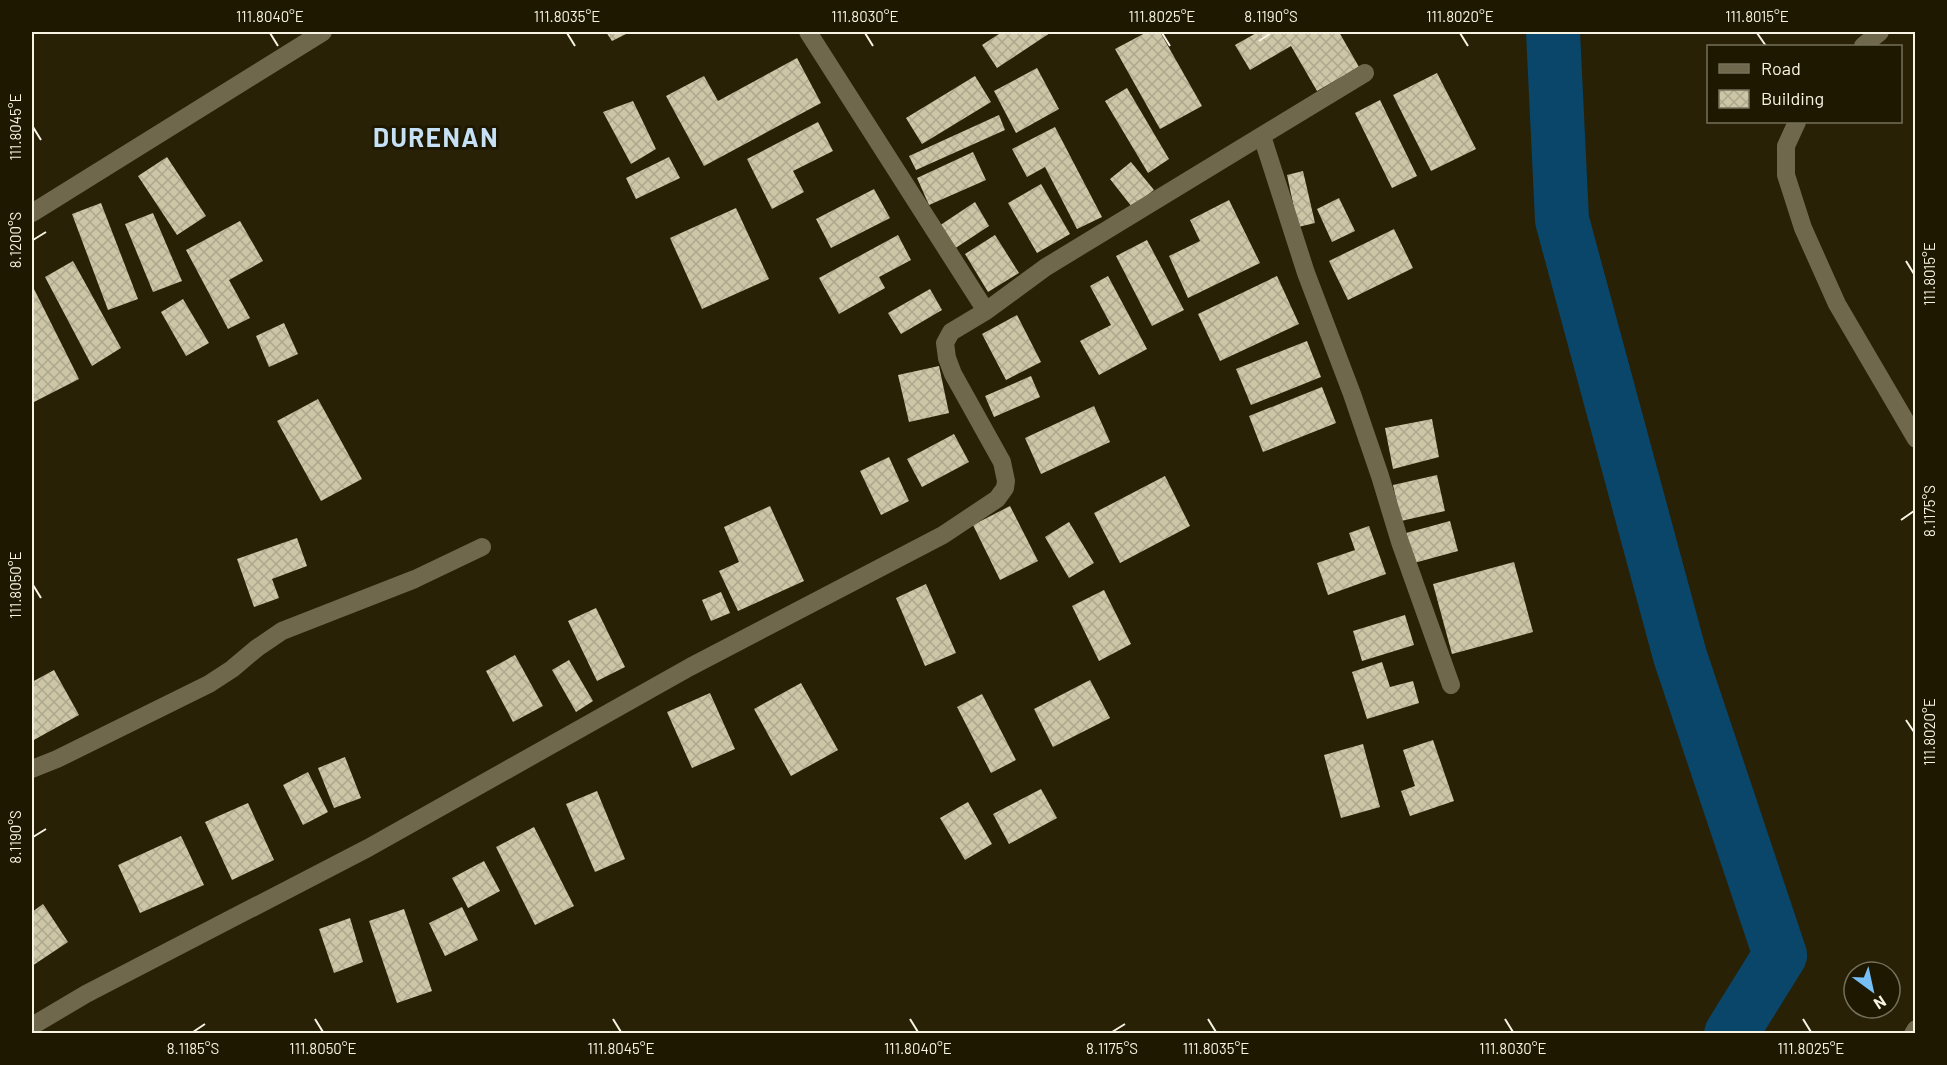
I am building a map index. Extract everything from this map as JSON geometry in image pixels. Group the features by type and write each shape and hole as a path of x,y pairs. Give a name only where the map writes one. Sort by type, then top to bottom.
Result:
{"street":[{"path":"32,213 323,32"},
{"path":"808,32 986,311"},
{"path":"1864,45 1880,32"},
{"path":"32,1026 86,994 368,848 690,667 943,535 997,499 1005,488 1006,473 953,374 947,358 945,343 951,332 986,311 1046,267 1365,73"},
{"path":"1797,123 1786,146 1786,175 1803,228 1837,304 1916,439"},
{"path":"1262,136 1306,273 1370,446 1400,542 1451,685"},
{"path":"32,769 57,759 209,684 282,631 415,579 482,546"},
{"path":"1913,1034 1916,1029"}],"building":[{"path":"606,32 630,32 612,41"},
{"path":"1002,32 1050,33 997,68 982,45"},
{"path":"1147,32 1160,32 1202,106 1160,129 1115,49"},
{"path":"1258,32 1339,32 1359,67 1317,91 1291,46 1250,70 1235,45"},
{"path":"797,58 821,103 704,166 666,96 704,76 718,101"},
{"path":"1037,68 1059,109 1016,133 994,91"},
{"path":"1437,73 1476,149 1431,171 1393,95"},
{"path":"975,76 991,102 922,144 906,118"},
{"path":"1127,88 1169,159 1148,173 1105,101"},
{"path":"1380,100 1417,176 1392,188 1355,113"},
{"path":"633,101 656,149 631,164 603,112"},
{"path":"999,115 1005,130 916,170 909,156"},
{"path":"818,122 833,151 793,171 804,192 772,209 747,159"},
{"path":"1055,127 1102,217 1077,229 1045,167 1027,177 1012,149"},
{"path":"973,152 986,180 929,205 917,178"},
{"path":"167,157 206,216 177,235 138,176"},
{"path":"669,157 680,178 636,199 626,178"},
{"path":"1131,162 1154,190 1132,207 1110,179"},
{"path":"1303,171 1315,223 1298,227 1287,175"},
{"path":"1041,184 1070,234 1037,253 1008,203"},
{"path":"874,189 890,218 831,248 816,219"},
{"path":"1339,198 1355,231 1332,242 1317,209"},
{"path":"1229,200 1260,263 1188,298 1169,256 1200,241 1190,220"},
{"path":"975,202 989,226 954,249 939,226"},
{"path":"101,203 138,299 108,310 72,214"},
{"path":"736,208 769,279 702,309 670,238"},
{"path":"153,213 182,281 153,292 125,224"},
{"path":"240,221 263,261 229,280 250,318 228,329 186,250"},
{"path":"1394,229 1413,268 1348,300 1329,261"},
{"path":"898,235 911,260 879,277 885,288 839,314 819,278"},
{"path":"995,235 1019,273 988,292 965,254"},
{"path":"1147,240 1184,310 1152,326 1116,256"},
{"path":"73,261 121,348 92,366 45,277"},
{"path":"1108,276 1147,349 1099,375 1080,341 1111,325 1090,286"},
{"path":"1277,276 1299,324 1220,361 1198,314"},
{"path":"32,285 79,379 32,403"},
{"path":"930,289 942,310 901,334 888,313"},
{"path":"183,299 209,343 186,356 161,312"},
{"path":"1017,315 1041,362 1006,380 982,334"},
{"path":"284,323 298,354 269,367 256,336"},
{"path":"1307,341 1321,377 1251,405 1236,369"},
{"path":"939,366 949,413 909,422 898,375"},
{"path":"1031,376 1040,397 994,417 985,396"},
{"path":"1322,387 1336,423 1263,452 1249,416"},
{"path":"318,399 362,479 321,501 277,421"},
{"path":"1094,406 1110,442 1041,474 1025,438"},
{"path":"1432,419 1439,457 1393,469 1385,428"},
{"path":"954,434 969,462 922,487 907,459"},
{"path":"889,457 909,501 881,515 860,471"},
{"path":"1437,475 1445,511 1401,521 1393,485"},
{"path":"1165,476 1190,526 1120,563 1094,513"},
{"path":"770,506 804,581 738,611 719,571 739,562 724,527"},
{"path":"1010,506 1038,561 1000,580 973,525"},
{"path":"1450,521 1458,551 1414,563 1406,533"},
{"path":"1069,522 1094,563 1069,578 1045,537"},
{"path":"1369,526 1386,574 1328,595 1317,563 1355,550 1349,533"},
{"path":"297,538 307,566 272,579 279,598 254,607 237,559"},
{"path":"1514,562 1533,632 1452,654 1433,584"},
{"path":"926,584 956,653 925,666 896,598"},
{"path":"1104,590 1131,644 1099,661 1072,606"},
{"path":"721,592 730,613 711,621 702,600"},
{"path":"596,608 625,667 597,681 568,621"},
{"path":"1405,615 1414,645 1362,661 1353,631"},
{"path":"515,655 543,706 513,722 486,671"},
{"path":"569,660 593,701 576,712 552,670"},
{"path":"1382,662 1390,687 1413,681 1419,703 1367,719 1352,672"},
{"path":"54,670 79,715 32,741 32,682"},
{"path":"1090,680 1110,718 1053,747 1034,709"},
{"path":"801,683 838,750 791,776 754,709"},
{"path":"710,693 735,749 692,768 667,712"},
{"path":"982,694 1016,760 991,773 957,707"},
{"path":"1433,740 1454,801 1410,816 1401,791 1415,786 1403,750"},
{"path":"1363,744 1380,807 1341,818 1324,755"},
{"path":"345,757 361,798 334,808 318,768"},
{"path":"308,772 328,812 303,825 283,785"},
{"path":"1041,789 1057,818 1009,844 993,814"},
{"path":"597,791 625,859 595,872 566,804"},
{"path":"968,802 992,844 965,860 940,818"},
{"path":"248,803 274,860 232,880 205,822"},
{"path":"534,827 574,906 535,925 496,847"},
{"path":"181,836 204,885 140,913 118,865"},
{"path":"484,861 500,891 468,908 452,878"},
{"path":"43,904 68,942 32,966 32,912"},
{"path":"462,907 478,940 445,956 429,923"},
{"path":"404,909 432,991 397,1003 369,921"},
{"path":"350,918 363,962 334,973 319,929"}],"waterway":[{"path":"1553,32 1562,220 1680,656 1780,955 1731,1034"}],"district":[{"name":"DURENAN","path":"436,138"}]}
